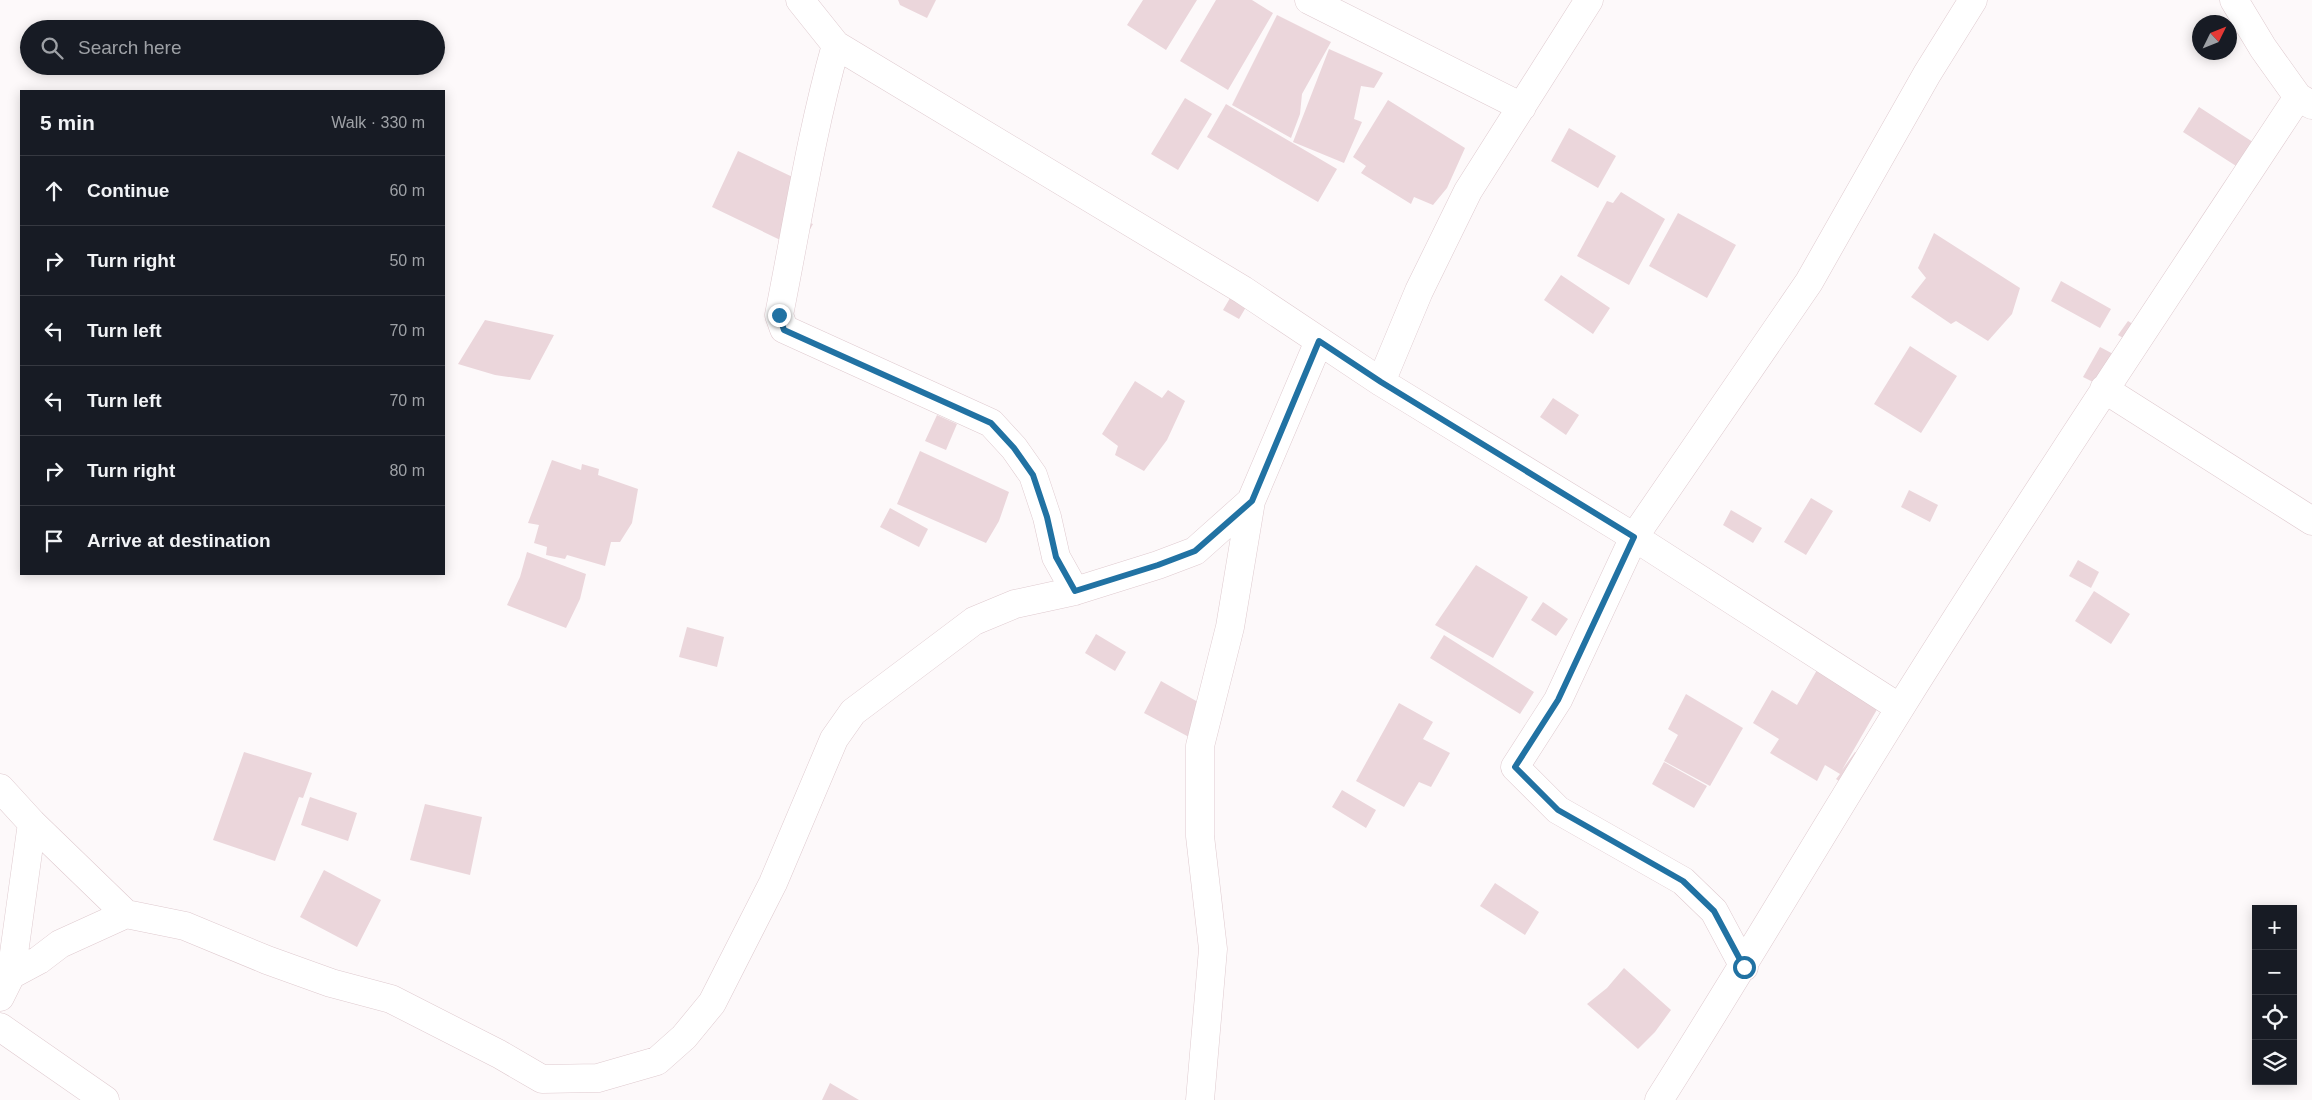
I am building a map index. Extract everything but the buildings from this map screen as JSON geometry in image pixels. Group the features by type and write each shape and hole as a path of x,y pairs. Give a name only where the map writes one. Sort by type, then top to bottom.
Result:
{"street":[{"path":"800,0 836,45 1242,290 1381,382 1634,537 1900,708"},
{"path":"1309,0 1522,107"},
{"path":"1381,382 1419,291 1468,191 1589,0"},
{"path":"1744,967 1714,911 1683,881 1558,810 1515,767 1558,700 1634,537 1810,282 1927,74 1973,0"},
{"path":"1659,1100 1744,967 1900,708 2104,390 2305,101 2263,48 2234,0"},
{"path":"836,45 818,110 779,315 784,330 991,423 1014,448 1033,475 1047,517 1056,557 1075,591"},
{"path":"1200,1100 1213,950 1200,836 1200,746 1230,627 1252,501 1319,341"},
{"path":"2104,390 2312,521"},
{"path":"542,1079 598,1078 648,1064 657,1061 684,1038 712,1003 773,883 834,739 853,712 974,621 1016,604 1075,591 1158,565 1195,551 1252,501"},
{"path":"0,788 32,823 126,914 185,926 267,960 331,983 391,998 499,1054 542,1079 567,1100"},
{"path":"6,986 32,823"},
{"path":"6,986 60,944 126,914"},
{"path":"0,1027 105,1100"}],"route":[{"path":"779,315 784,330 991,423 1014,448 1033,475 1047,517 1056,557 1075,591 1158,565 1195,551 1252,501 1319,341 1381,382 1634,537 1558,700 1515,767 1558,810 1683,881 1714,911 1744,967"}]}
